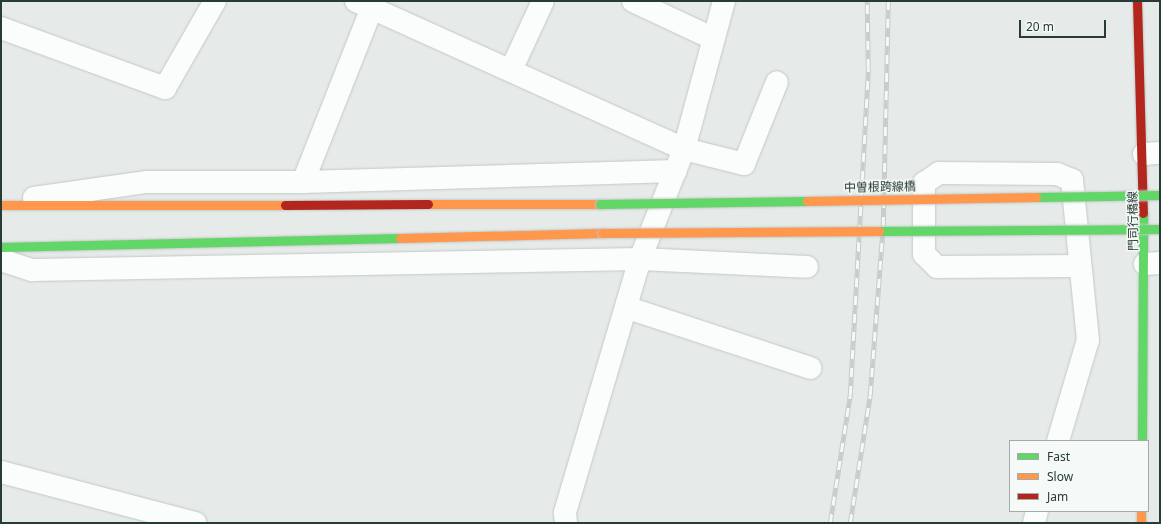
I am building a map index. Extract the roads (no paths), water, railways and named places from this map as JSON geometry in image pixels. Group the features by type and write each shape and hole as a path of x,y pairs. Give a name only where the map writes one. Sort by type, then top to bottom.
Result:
{"street":[{"path":"1,28 165,88 215,1"},
{"path":"511,70 543,1"},
{"path":"633,1 714,38"},
{"path":"566,523 564,513 628,308 640,259 684,149 724,1"},
{"name":"門司行橋線","path":"1137,1 1152,154 1153,264 1142,440"},
{"path":"303,182 364,5 684,149 744,164 777,82"},
{"path":"1,204 146,182 303,182 676,171"},
{"path":"1058,440 1088,340 1072,180 1057,174 939,173 924,182 924,254 938,268 1080,266"},
{"name":"中曽根跨線橋","path":"1,204 600,204 1160,195"},
{"path":"1,247 602,233 1160,229"},
{"path":"1,260 32,270 640,259 807,268"},
{"path":"628,308 810,368"},
{"path":"1,472 195,523"},
{"path":"1034,523 1037,512"},
{"path":"1141,512 1141,523"}],"railway":[{"path":"830,523 850,395 868,68 867,1"},
{"path":"850,523 870,395 883,226 888,1"}]}
